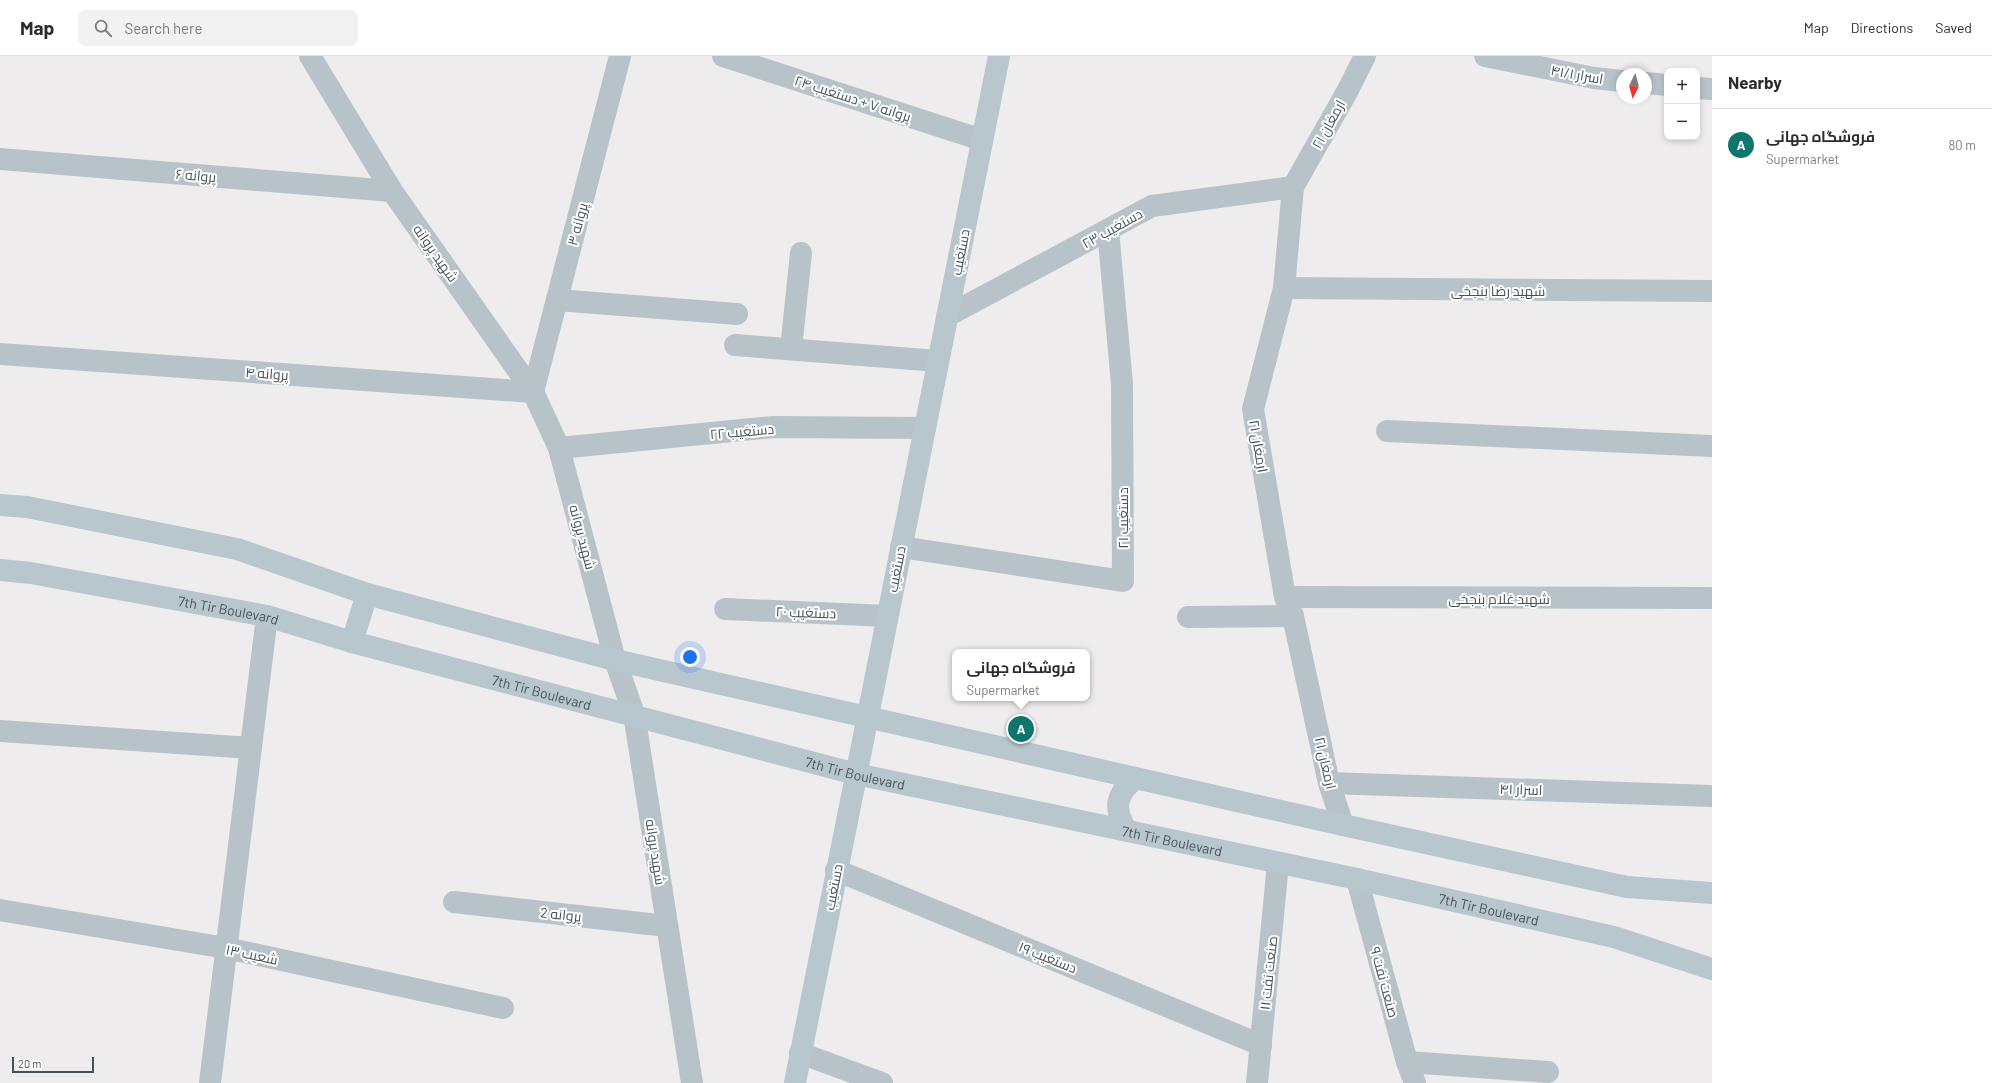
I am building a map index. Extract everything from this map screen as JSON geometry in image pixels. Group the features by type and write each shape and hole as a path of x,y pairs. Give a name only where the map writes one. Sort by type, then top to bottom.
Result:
{"main road":[{"name":"دستغیب","path":"794,1083 999,56"},
{"path":"0,505 27,506 237,549 367,594 615,660 1135,778 1627,887 1712,893"},
{"name":"7th Tir Boulevard","path":"0,570 31,572 267,616 352,642 634,714 856,774 1357,879 1614,937 1712,969"},
{"path":"352,642 367,594"},
{"path":"1126,830 1119,817 1118,802 1123,788 1135,778"}],"street":[{"name":"شهید پروانه","path":"310,56 392,191 533,392 559,448 615,660 634,714 692,1083"},
{"name":"پروانه ۳","path":"533,392 620,56"},
{"name":"پروانه ۷ + دستغیب ۲۴","path":"723,56 982,140"},
{"name":"ارمغان ۲۱","path":"1343,825 1329,783 1289,606 1253,409 1284,288 1293,187 1348,90 1362,56"},
{"name":"اسرار ۴۱/۱","path":"1485,56 1594,78 1616,80"},
{"path":"1652,84 1664,85"},
{"path":"1700,88 1712,89"},
{"name":"پروانه ۶","path":"0,159 392,191"},
{"name":"دستغیب ۲۳","path":"947,316 1152,206 1293,187"},
{"name":"دستغیب ۲۱","path":"900,548 1123,581 1122,384 1108,230"},
{"path":"791,349 801,253"},
{"name":"شهید رضا بنجخی","path":"1284,288 1712,291"},
{"path":"557,300 737,314"},
{"path":"735,345 938,361"},
{"name":"پروانه ۴","path":"0,354 533,392"},
{"name":"دستغیب ۲۲","path":"559,448 773,427 925,428"},
{"path":"1387,431 1712,446"},
{"name":"شهید غلام بنجخی","path":"1188,617 1289,606 1712,598"},
{"name":"دستغیب ۲۰","path":"725,609 887,616"},
{"path":"210,1083 267,616"},
{"path":"0,731 251,748"},
{"name":"اسرار ۴۱","path":"1329,783 1712,796"},
{"name":"صنعت نفت ۱۱","path":"1257,1083 1278,863"},
{"name":"دستغیب ۱۹","path":"836,870 1261,1045"},
{"name":"صنعت نفت ۹","path":"1357,879 1407,1062 1415,1083"},
{"name":"پروانه 2","path":"454,902 667,926"},
{"name":"شعیب ۱۳","path":"0,910 226,948 503,1008"},
{"path":"800,1053 882,1083"},
{"path":"1407,1062 1548,1072"}],"place":[{"name":"فروشگاه جهانی","path":"1021,729"}]}
